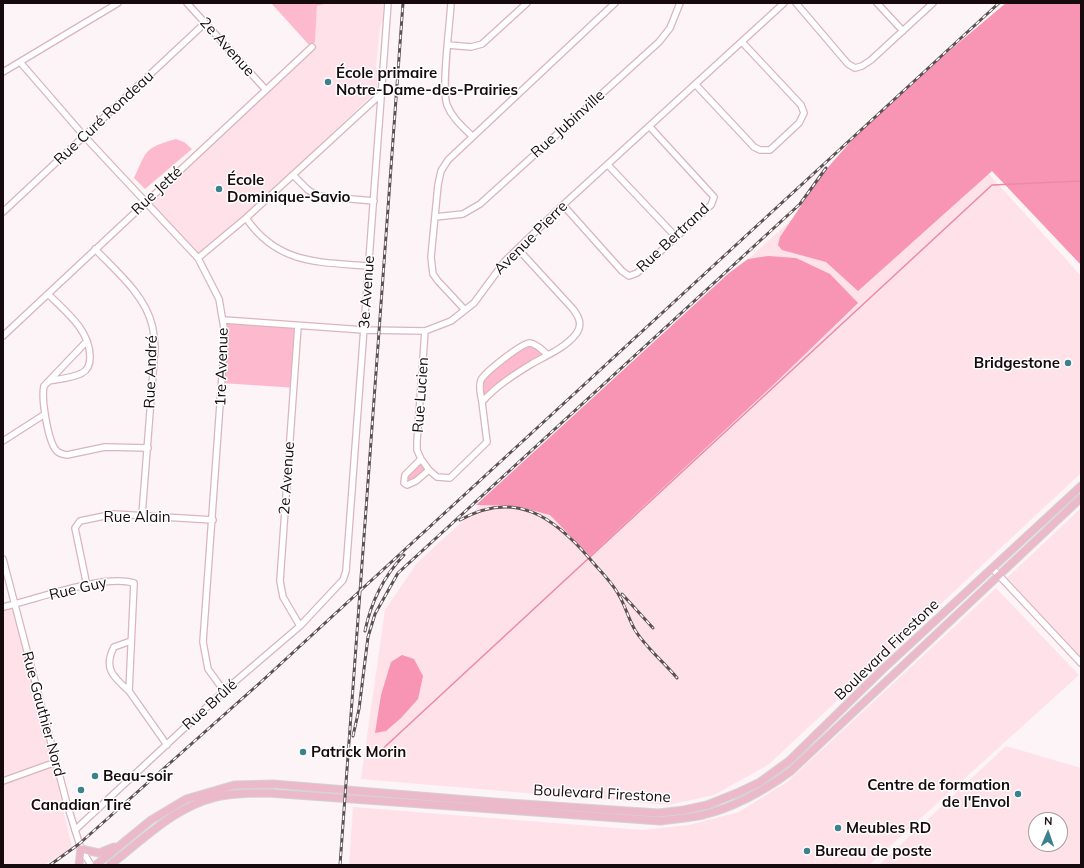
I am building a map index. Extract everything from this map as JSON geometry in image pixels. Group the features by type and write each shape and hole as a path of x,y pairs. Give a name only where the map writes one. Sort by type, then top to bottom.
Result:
{"main road":[{"name":"Boulevard Firestone","path":"96,865 151,820 186,799 234,785 273,784 487,802 658,813 707,805 760,782 789,761 882,670 1081,486"},
{"name":"Boulevard Firestone","path":"110,865 165,820 190,807 214,798 240,793 268,793 660,821 703,814 742,801 768,787 791,771 1081,498"},
{"path":"79,865 81,849 95,853 104,852 136,833"}],"street":[{"path":"3,72 118,3"},
{"name":"2e Avenue","path":"187,3 266,90"},
{"name":"3e Avenue","path":"343,580 346,571 388,3"},
{"path":"451,3 445,88 446,104 453,116 472,136"},
{"path":"448,46 471,47 482,44 527,3"},
{"path":"465,310 433,274 431,257 438,185 441,171 448,160 472,136 615,3"},
{"name":"Rue Jubinville","path":"435,217 463,214 480,204 659,42 670,28 680,3"},
{"name":"Avenue Pierre","path":"224,320 364,330 425,331 451,321 480,296 497,270 563,205 784,3"},
{"path":"796,3 848,64 855,68 862,66 871,60 933,3"},
{"path":"878,3 903,31"},
{"name":"Rue Curé Rondeau","path":"3,212 85,137 205,23"},
{"path":"696,85 754,147 760,150 770,150 799,123 804,113 801,105 742,42"},
{"name":"Rue Jetté","path":"3,336 312,48"},
{"name":"1re Avenue","path":"20,62 85,137 198,258 219,299 224,320 225,334 204,648 208,669 224,691"},
{"path":"198,258 246,218 381,94"},
{"name":"Rue Bertrand","path":"563,205 622,272 629,276 637,273 710,205 714,197 650,127"},
{"path":"608,165 676,236"},
{"path":"293,175 308,190 318,196 374,201"},
{"path":"246,218 252,227 276,248 297,258 311,262 368,266"},
{"name":"Rue André","path":"95,249 126,281 144,305 152,325 155,347 142,515"},
{"path":"482,402 509,378 560,348 576,333 580,324 579,316 518,249"},
{"path":"48,294 81,329 87,341 90,361 87,369 74,376 48,381"},
{"name":"2e Avenue","path":"298,326 280,581 283,597 300,626"},
{"name":"Rue Lucien","path":"420,459 417,450 417,441 425,331"},
{"path":"87,341 44,386 42,394 45,414 54,449 60,454 67,455 105,446 148,448"},
{"path":"429,470 411,484 404,483 405,475 420,459 437,477 450,478 484,446 487,438 480,387 483,378 521,346 532,343 537,345 548,355"},
{"path":"3,441 45,414"},
{"name":"Rue Alain","path":"87,586 75,528 80,521 114,514 213,520"},
{"name":"Rue Gauthier Nord","path":"3,560 13,604 75,830 81,849 91,865"},
{"path":"993,569 1081,663"},
{"name":"Rue Brûlé","path":"75,830 224,691 300,626 343,580"},
{"name":"Rue Guy","path":"3,607 105,581 124,581 134,583 129,691"},
{"path":"131,641 114,647 108,658 110,670 118,681 129,691 167,745"},
{"path":"3,780 56,762"}],"shaded area":[{"path":"271,3 329,3 317,6 315,42 310,46"},
{"path":"329,3 384,3 376,66 378,73 377,90 315,150 317,153 198,258 146,202 315,42 317,6"},
{"path":"1006,3 1081,3 1081,265 992,171 858,291 826,262 782,250 778,245 780,237 823,173 860,131 924,72"},
{"path":"922,100 1081,276 1081,473 768,765 714,795 668,805 361,779 385,610 417,563"},
{"path":"176,139 184,142 192,149 145,189 134,178 145,155 148,151 158,145"},
{"path":"768,256 796,258 830,274 858,303 769,389 590,556 550,515 516,506 476,505 729,273 748,259"},
{"path":"224,320 298,326 297,388 221,383"},
{"path":"532,343 548,355 482,402 480,382 521,346"},
{"path":"421,459 429,470 407,485 405,475"},
{"path":"1081,508 1081,658 1007,578"},
{"path":"996,588 1079,675 869,865 349,865 353,807 642,830 689,825 739,812 787,782"},
{"path":"13,608 52,760 72,848 44,865 3,865 3,611"},
{"path":"402,655 414,659 423,676 418,699 401,718 386,731 375,733 381,695 391,662"},
{"name":"Centre de formation de l'Envol","path":"1006,746 1081,768 1081,865 879,865"}],"waterway":[{"path":"376,755 992,185 1081,181"}],"railway":[{"path":"340,865 403,3"},
{"path":"50,865 79,844 262,681 999,3"},
{"path":"353,736 359,709 368,637 375,614 398,573 800,204 826,168"},
{"path":"460,520 480,511 498,507 516,508 532,512 548,520 576,544 608,579 620,597 639,637 677,678"},
{"path":"365,631 374,600 379,590 390,572 404,555"},
{"path":"622,594 653,628"}],"place":[{"name":"École primaire Notre-Dame-des-Prairies","path":"328,82"},
{"name":"École Dominique-Savio","path":"219,189"},
{"name":"Bridgestone","path":"1068,363"},
{"name":"Patrick Morin","path":"303,752"},
{"name":"Beau-soir","path":"95,776"},
{"name":"Canadian Tire","path":"81,790"},
{"name":"Centre de formation de l'Envol","path":"1018,794"},
{"name":"Meubles RD","path":"838,828"},
{"name":"Bureau de poste","path":"807,851"}]}
